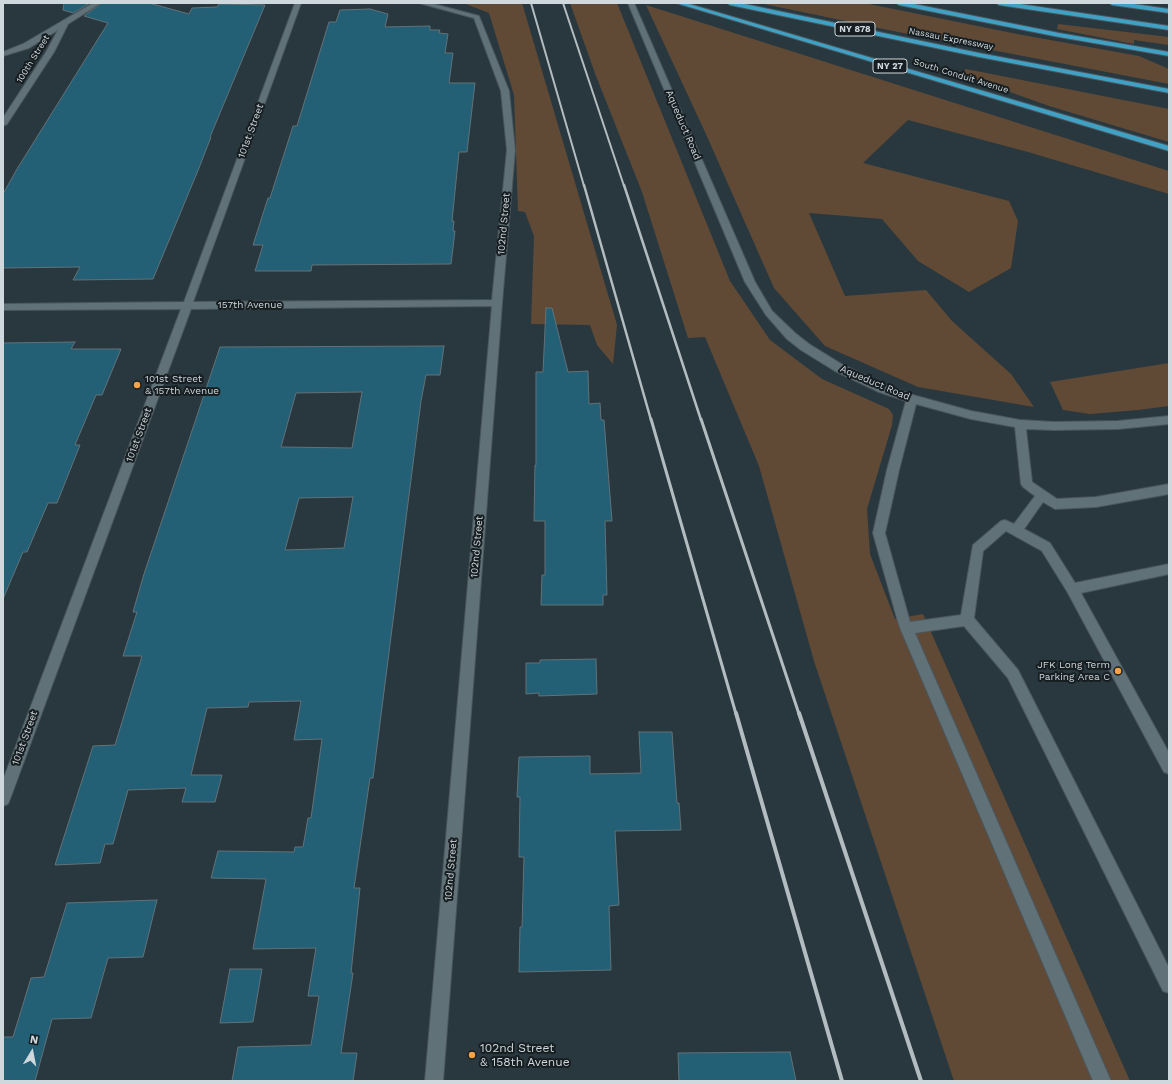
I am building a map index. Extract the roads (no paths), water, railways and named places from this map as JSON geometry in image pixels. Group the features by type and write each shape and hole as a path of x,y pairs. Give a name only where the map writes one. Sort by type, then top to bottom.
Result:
{"highway":[{"name":"South Conduit Avenue","path":"679,3 1169,149"},
{"name":"Nassau Expressway","path":"730,3 979,55 1169,91"},
{"path":"899,3 1059,35 1169,54"},
{"path":"999,3 1169,28"},
{"path":"1112,3 1169,11"},
{"path":"1101,128 1169,154"}],"street":[{"path":"3,54 26,46 98,3"},
{"name":"101st Street","path":"3,799 298,3"},
{"name":"102nd Street","path":"422,3 477,18 504,91 511,150 496,303 434,1081"},
{"name":"Aqueduct Road","path":"631,3 741,263 758,298 769,313 791,336 822,358 861,379 912,399 971,415 1020,424 1086,427 1152,423 1169,420"},
{"name":"100th Street","path":"3,124 50,52 65,24"},
{"name":"157th Avenue","path":"3,307 496,303"},
{"path":"912,399 893,470 879,533 906,628 1102,1081"},
{"path":"1020,424 1027,484 1055,504 1096,502 1169,489"},
{"path":"1016,531 1042,495"},
{"path":"1169,768 1072,589 1046,547 1005,525 977,549 967,620 1013,674 1169,985"},
{"path":"1072,589 1169,569"},
{"path":"906,628 967,620"}],"railway":[{"path":"531,3 584,186"},
{"path":"563,3 624,186"},
{"path":"584,185 651,420"},
{"path":"624,185 701,420"},
{"path":"651,419 736,714"},
{"path":"701,419 799,714"},
{"path":"736,713 842,1081"},
{"path":"799,713 921,1081"}],"place":[{"name":"101st Street & 157th Avenue","path":"137,385"},
{"name":"JFK Long Term Parking Area C","path":"1118,671"},
{"name":"102nd Street & 158th Avenue","path":"472,1055"}]}
